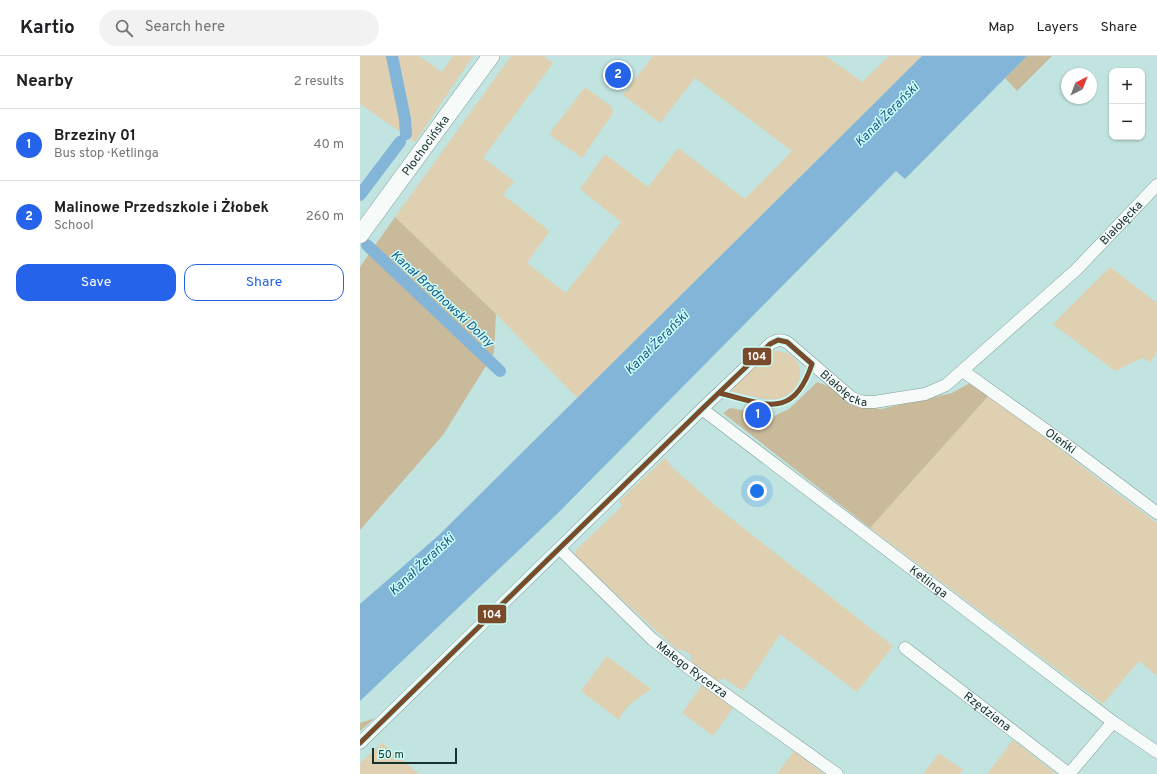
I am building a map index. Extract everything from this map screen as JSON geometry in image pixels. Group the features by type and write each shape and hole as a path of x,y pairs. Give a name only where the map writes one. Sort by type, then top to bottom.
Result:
{"main road":[{"name":"Płochocińska","path":"362,232 491,56"}],"street":[{"name":"Białołęcka","path":"360,743 770,344 775,341 782,340 787,342 852,398 863,402 874,402 925,394 946,385 1076,270 1157,185"},
{"name":"Oleńki","path":"963,371 1068,446 1157,513"},
{"name":"Ketlinga","path":"702,409 1112,722 1157,752"},
{"name":"Małego Rycerza","path":"560,549 652,639 686,666 837,774"},
{"name":"Rzędziana","path":"905,648 1069,774"},
{"path":"1069,774 1112,722"}],"shaded area":[{"path":"360,56 419,56 442,72 453,56 473,56 415,142 360,104"},
{"path":"511,56 544,56 553,63 483,158 514,181 503,195 546,228 549,232 527,263 566,293 621,222 580,189 605,154 648,187 678,148 745,199 792,151 695,78 660,123 623,95 653,56 826,56 862,82 889,56 922,56 577,398 496,314 395,217"},
{"path":"1027,56 1052,56 1017,91 1005,78"},
{"path":"585,87 612,107 613,113 582,158 549,134"},
{"path":"395,217 496,314 494,353 443,435 360,530 360,267"},
{"path":"1110,267 1157,303 1157,352 1150,362 1142,358 1115,371 1053,324"},
{"path":"776,351 787,353 794,358 799,365 799,381 794,389 787,395 777,399 755,397 731,391 731,389 770,352"},
{"path":"817,382 830,387 858,406 881,409 952,393 972,382 990,394 870,528 723,413 730,408 742,410 757,421 768,423 776,415 789,409"},
{"path":"990,394 1157,523 1157,676 1139,661 1103,704 870,528"},
{"path":"665,458 673,468 718,508 893,646 857,692 780,634 743,691 723,678 718,682 691,662 691,655 683,650 676,649 576,557 576,550 622,506 619,501"},
{"path":"607,656 651,689 628,706 619,720 581,691"},
{"path":"702,685 733,708 713,736 682,713"},
{"path":"375,718 360,731 360,723"},
{"path":"1013,740 1055,773 987,774"},
{"path":"382,743 419,774 360,774 360,763"},
{"path":"794,751 824,774 777,774"},
{"path":"939,753 963,770 960,774 923,774"}],"water":[{"name":"Kanał Żerański","path":"922,56 1027,56 905,179 896,171 558,513 360,701 360,604 439,535"}],"waterway":[{"name":"Kanał Bródnowski Dolny","path":"392,56 405,119 406,134"},
{"name":"Kanał Bródnowski Dolny","path":"360,195 400,142"},
{"name":"Kanał Bródnowski Dolny","path":"367,245 500,371"}],"transit line":[{"name":"104","path":"360,743 702,409 770,344 778,340 787,342 812,364 804,382 796,394 786,401 776,404 764,404 719,393"}],"place":[{"name":"Malinowe Przedszkole i Żłobek","path":"618,75"},
{"name":"Brzeziny 01","path":"758,415"}]}
